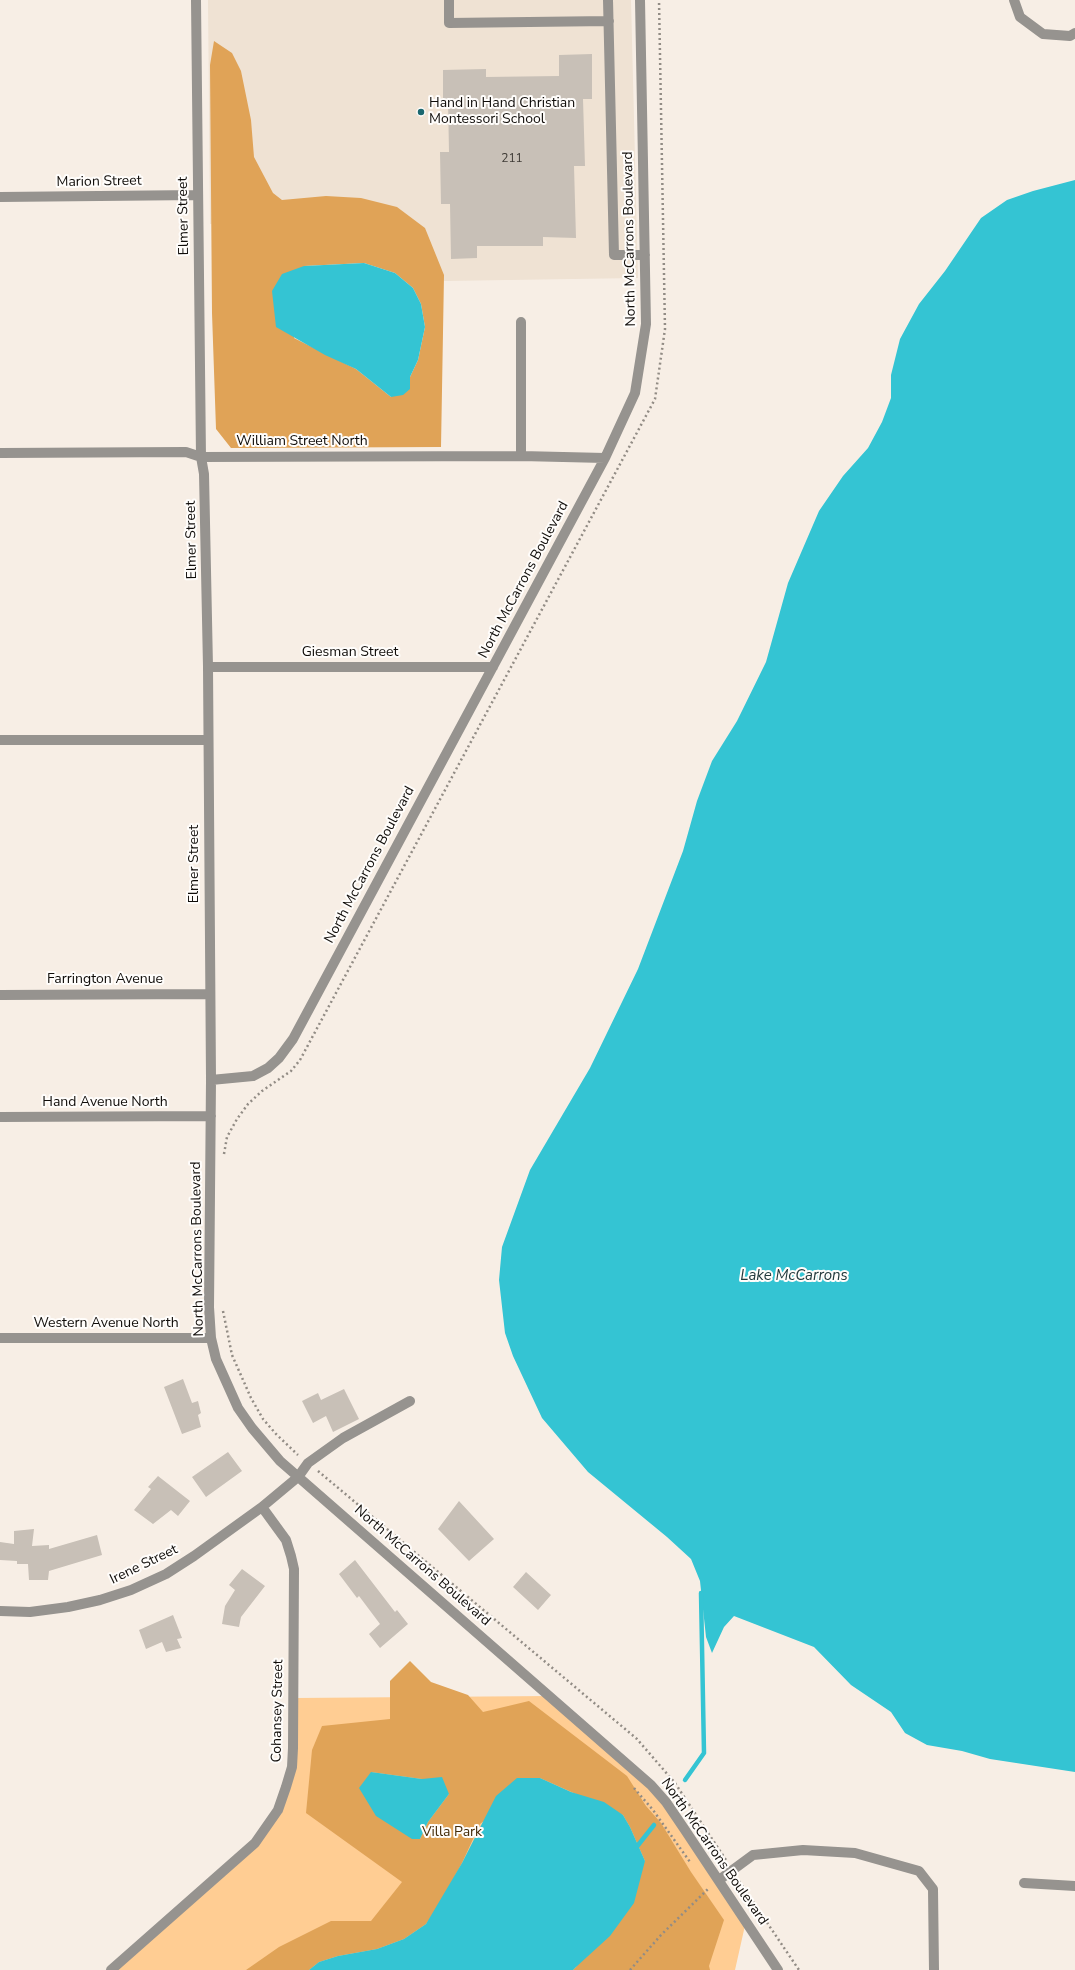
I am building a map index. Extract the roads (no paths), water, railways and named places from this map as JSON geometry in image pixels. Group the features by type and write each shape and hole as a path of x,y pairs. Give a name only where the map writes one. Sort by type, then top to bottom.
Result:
{"street":[{"name":"Elmer Street","path":"196,0 201,457 204,474 208,667 209,994 211,1080"},
{"path":"449,0 449,23 609,20"},
{"path":"608,0 614,255 645,255"},
{"name":"North McCarrons Boulevard","path":"640,0 646,324 635,393 605,458 293,1039 279,1058 268,1068 252,1076 211,1080 209,1307 211,1338 216,1359 238,1408 265,1445 298,1477 651,1785 666,1802 778,1970"},
{"path":"1014,0 1020,17 1043,34 1070,36 1075,33"},
{"name":"Marion Street","path":"0,197 198,195"},
{"path":"521,322 521,456"},
{"name":"William Street North","path":"0,453 186,452 201,457 521,456 605,458"},
{"name":"Giesman Street","path":"208,667 493,667"},
{"path":"0,740 208,740"},
{"name":"Farrington Avenue","path":"0,995 209,994"},
{"name":"Hand Avenue North","path":"0,1117 211,1116"},
{"name":"Western Avenue North","path":"0,1338 211,1338"},
{"name":"Irene Street","path":"0,1611 30,1612 68,1607 100,1600 131,1590 166,1574 194,1556 262,1507 298,1477 308,1463 343,1438 410,1400"},
{"name":"Cohansey Street","path":"111,1970 255,1843 278,1810 286,1787 292,1767 293,1748 294,1569 292,1556 286,1540 262,1507"},
{"path":"718,1880 753,1855 802,1850 855,1853 919,1870 933,1890 934,1970"},
{"path":"1024,1883 1075,1886"}],"water":[{"name":"Lake McCarrons","path":"1075,180 1075,1772 990,1759 962,1751 927,1745 905,1733 891,1712 851,1685 814,1647 734,1616 724,1627 712,1653 706,1637 700,1581 691,1559 667,1537 588,1472 542,1418 513,1356 505,1333 499,1280 502,1247 530,1170 590,1068 638,969 683,851 697,801 712,761 737,721 766,662 788,583 819,511 843,476 868,448 882,422 891,398 891,375 900,339 919,304 945,271 981,218 1007,200 1033,191"},
{"path":"364,263 395,273 413,288 421,304 425,327 418,360 410,377 410,389 403,395 391,397 356,369 325,355 276,327 272,291 282,274 304,266"},
{"path":"371,1772 422,1779 442,1777 449,1794 428,1822 420,1839 412,1839 376,1816 359,1788"},
{"path":"517,1778 540,1778 571,1792 604,1802 623,1815 645,1861 634,1903 610,1936 573,1970 309,1970 319,1962 338,1956 377,1949 404,1939 426,1924 462,1863 496,1796"}],"waterway":[{"path":"685,1780 704,1753 701,1593"},
{"path":"635,1849 654,1825"}],"place":[{"name":"Hand in Hand Christian Montessori School","path":"421,112"}],"park label":[{"name":"Villa Park","path":"452,1833"}]}
